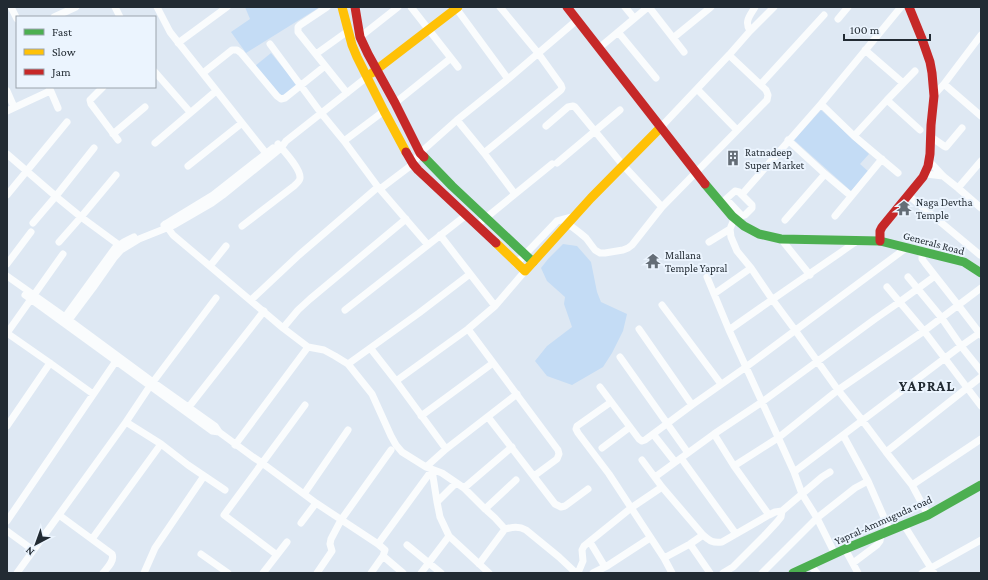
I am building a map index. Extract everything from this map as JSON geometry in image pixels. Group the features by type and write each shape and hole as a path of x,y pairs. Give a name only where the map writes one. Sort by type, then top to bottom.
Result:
{"street":[{"path":"11,7 16,17"},
{"path":"56,16 76,7"},
{"path":"115,7 120,16"},
{"path":"157,7 170,32 178,43 268,155"},
{"path":"178,43 227,7"},
{"path":"327,7 298,27 298,32 347,93"},
{"path":"342,7 352,45 384,111 413,164 465,216 525,271"},
{"path":"355,7 360,37 420,153 452,186 533,262"},
{"path":"360,37 398,7"},
{"path":"411,7 458,68"},
{"path":"484,153 562,89 561,85 538,54 500,7"},
{"path":"567,7 695,172 723,201 734,215 742,216 752,208 752,205 737,191 734,191 723,201"},
{"path":"625,7 634,18"},
{"path":"599,48 648,7 684,52"},
{"path":"673,38 711,7"},
{"path":"750,31 747,26 747,22 754,7"},
{"path":"396,381 468,329 495,306 570,220 622,164 660,128 774,7"},
{"path":"838,19 848,7"},
{"path":"744,192 821,104 901,7"},
{"path":"880,241 880,231 882,227 926,174 930,161 931,124 934,95 933,74 909,7"},
{"path":"65,320 113,254 120,247 166,226 213,196 286,142 376,69 457,8 508,79"},
{"path":"760,84 824,15"},
{"path":"251,300 299,256 379,188 413,164 420,153 457,120 577,20"},
{"path":"316,54 348,31"},
{"path":"618,32 656,78"},
{"path":"934,95 981,35"},
{"path":"270,44 379,188 428,245"},
{"path":"203,73 232,50 237,50 281,99 285,98 325,66"},
{"path":"865,50 903,83"},
{"path":"570,220 595,250 600,253 623,250 632,245 662,207 767,100 768,95 766,90 730,55"},
{"path":"395,103 451,58"},
{"path":"854,136 915,71"},
{"path":"156,73 190,112"},
{"path":"944,84 981,116"},
{"path":"102,88 90,100 90,104 118,140"},
{"path":"7,111 49,89 58,108"},
{"path":"697,89 737,130"},
{"path":"7,91 14,107"},
{"path":"155,143 216,91"},
{"path":"887,100 920,130"},
{"path":"821,104 854,136 898,173"},
{"path":"112,134 144,107"},
{"path":"546,126 568,107 575,107 622,164 662,207"},
{"path":"476,226 620,110"},
{"path":"344,141 384,111"},
{"path":"457,120 515,194"},
{"path":"7,195 67,122"},
{"path":"188,166 242,123"},
{"path":"931,137 946,146 962,128"},
{"path":"788,140 851,196"},
{"path":"242,226 294,186 299,180 299,173 295,166 279,146"},
{"path":"33,223 94,148"},
{"path":"7,154 81,217 120,247"},
{"path":"835,216 882,159"},
{"path":"930,161 943,176 981,208"},
{"path":"958,188 981,161"},
{"path":"785,220 825,174"},
{"path":"926,174 943,176"},
{"path":"60,242 116,175"},
{"path":"908,195 981,254 972,266"},
{"path":"734,215 730,229 733,244 838,390 912,485 928,515"},
{"name":"Generals Road","path":"734,215 744,226 759,234 781,239 880,241 964,262 981,273"},
{"path":"345,310 465,216"},
{"path":"283,328 298,310 310,299 406,219"},
{"path":"516,264 557,221 570,220"},
{"path":"166,226 173,235 283,328 308,347 324,350 348,364 372,394 396,445 402,452 429,469 442,473 464,488 505,529"},
{"path":"709,242 718,235 730,229"},
{"path":"7,264 31,232"},
{"path":"440,235 495,306"},
{"path":"781,239 810,275"},
{"path":"729,330 857,241"},
{"path":"210,266 226,246"},
{"path":"600,387 639,439 642,441 645,440 906,248"},
{"path":"794,472 961,346 981,333 923,261 922,252"},
{"path":"63,254 7,333 93,394"},
{"path":"714,294 751,268"},
{"path":"348,364 470,274"},
{"path":"7,276 212,431 219,432"},
{"path":"655,477 714,434 762,402 935,276"},
{"path":"707,277 729,330 794,472 802,494 817,518 835,554"},
{"path":"908,277 942,318 961,346 981,371"},
{"path":"7,282 33,297"},
{"path":"887,288 924,331 981,406"},
{"path":"734,466 778,438 838,390 924,331 958,305 980,292"},
{"path":"17,573 126,422 151,384 216,298"},
{"path":"662,305 721,384"},
{"path":"188,408 264,311"},
{"path":"65,320 116,361 215,426 219,432 316,503 378,544 385,550 383,556 371,573"},
{"path":"468,329 558,450 559,454 557,459 534,476"},
{"path":"639,329 692,405"},
{"path":"235,444 308,347"},
{"path":"370,349 396,381 446,449"},
{"path":"620,357 688,453"},
{"path":"7,521 116,361"},
{"path":"7,426 50,363"},
{"path":"421,416 493,363"},
{"path":"886,452 981,377"},
{"path":"378,544 429,469 446,449 517,394"},
{"path":"611,402 577,426 576,429 609,474 664,558 672,573"},
{"path":"277,555 224,515 305,405"},
{"path":"488,417 555,504 561,507 565,506 588,489"},
{"path":"126,422 161,444 225,490"},
{"path":"602,448 630,427"},
{"path":"304,494 348,430"},
{"path":"653,434 678,460 736,534"},
{"path":"714,434 734,466 769,515"},
{"path":"842,435 868,481 890,532"},
{"path":"912,485 981,439"},
{"path":"92,539 161,444"},
{"path":"464,488 512,447"},
{"path":"317,573 332,551 330,544 331,539 341,520 391,450"},
{"path":"642,460 662,487 703,535 714,543 722,542 769,515 782,511 830,472"},
{"path":"429,469 440,517 449,536 489,573"},
{"path":"144,573 155,548 204,476"},
{"path":"485,509 516,480"},
{"path":"762,573 817,518 855,488 868,481"},
{"path":"437,502 456,483"},
{"name":"Yapral-Ammuguda road","path":"793,573 845,549 890,532 928,515 981,484"},
{"path":"479,564 505,529 521,527 577,573 583,561 582,550 584,546 631,508 662,487"},
{"path":"301,523 316,503"},
{"path":"723,573 732,567 768,531 781,517 782,511"},
{"path":"58,515 112,554 113,560 103,573"},
{"path":"904,525 933,570"},
{"path":"7,531 33,550"},
{"path":"664,558 703,535"},
{"path":"853,563 877,546 881,535"},
{"path":"421,573 449,536"},
{"path":"593,573 650,538"},
{"path":"922,573 933,570 981,540"},
{"path":"263,573 287,542"},
{"path":"590,542 605,567"},
{"path":"690,544 708,571 700,573"},
{"path":"407,545 441,573"},
{"path":"845,549 857,573"},
{"path":"201,554 228,573"},
{"path":"383,556 403,573"},
{"path":"810,565 817,573"}],"shaded area":[{"path":"245,7 320,7 246,53 231,32 250,19"},
{"path":"271,53 298,86 282,99 255,66"},
{"path":"821,110 869,154 860,164 869,172 851,191 794,140"},
{"path":"563,244 577,246 591,262 597,292 601,302 627,314 623,331 603,367 572,385 547,376 535,361 547,346 572,327 564,304 565,297 547,281 541,268"}],"traffic: fast":[{"path":"424,157 452,186 533,262"},
{"path":"705,184 732,216 744,226 759,234 781,239 880,241 964,262 981,273"},
{"path":"793,573 845,549 928,515 981,485"}],"traffic: slow":[{"path":"342,7 352,45 357,57 406,152"},
{"path":"372,73 458,7"},
{"path":"496,243 525,271 591,198 660,128"}],"traffic: jam":[{"path":"355,7 360,37 420,153 424,157"},
{"path":"567,7 705,184"},
{"path":"880,241 880,231 882,227 923,177 928,166 930,154 934,96 932,73 922,39 909,7"},
{"path":"406,152 418,170 496,243"}],"place":[{"name":"Ratnadeep Super Market","path":"733,158"},
{"name":"Naga Devtha Temple","path":"904,208"},
{"name":"Mallana Temple Yapral","path":"653,261"}],"district":[{"name":"YAPRAL","path":"927,386"}]}
